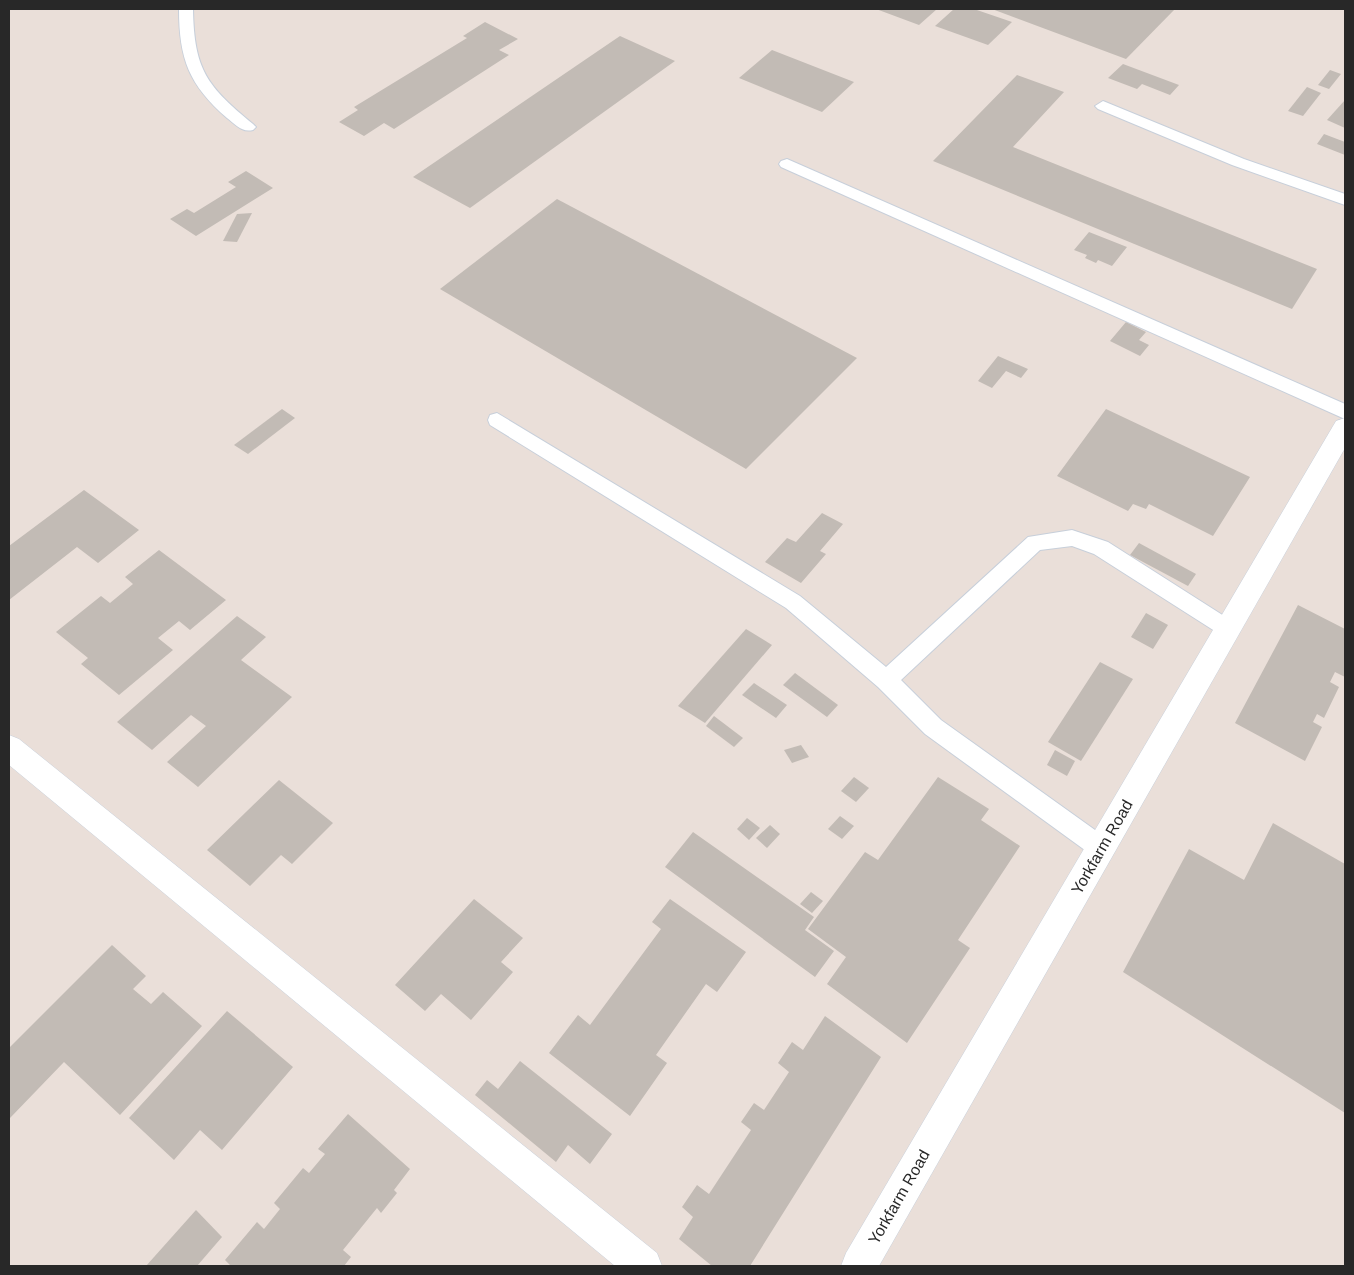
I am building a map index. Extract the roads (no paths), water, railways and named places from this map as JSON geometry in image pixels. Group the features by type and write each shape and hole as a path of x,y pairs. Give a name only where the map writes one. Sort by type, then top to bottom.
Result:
{"street":[{"name":"Yorkfarm Road","path":"859,1266 1345,427"},
{"path":"9,748 644,1266"}],"lane":[{"path":"186,9 186,34 198,77 221,104 248,128"},
{"path":"1103,106 1238,162 1345,200"},
{"path":"786,164 1345,412"},
{"path":"497,420 793,602 886,680 933,727 1101,848"},
{"path":"886,680 1035,543 1072,538 1101,548 1228,629"}]}
